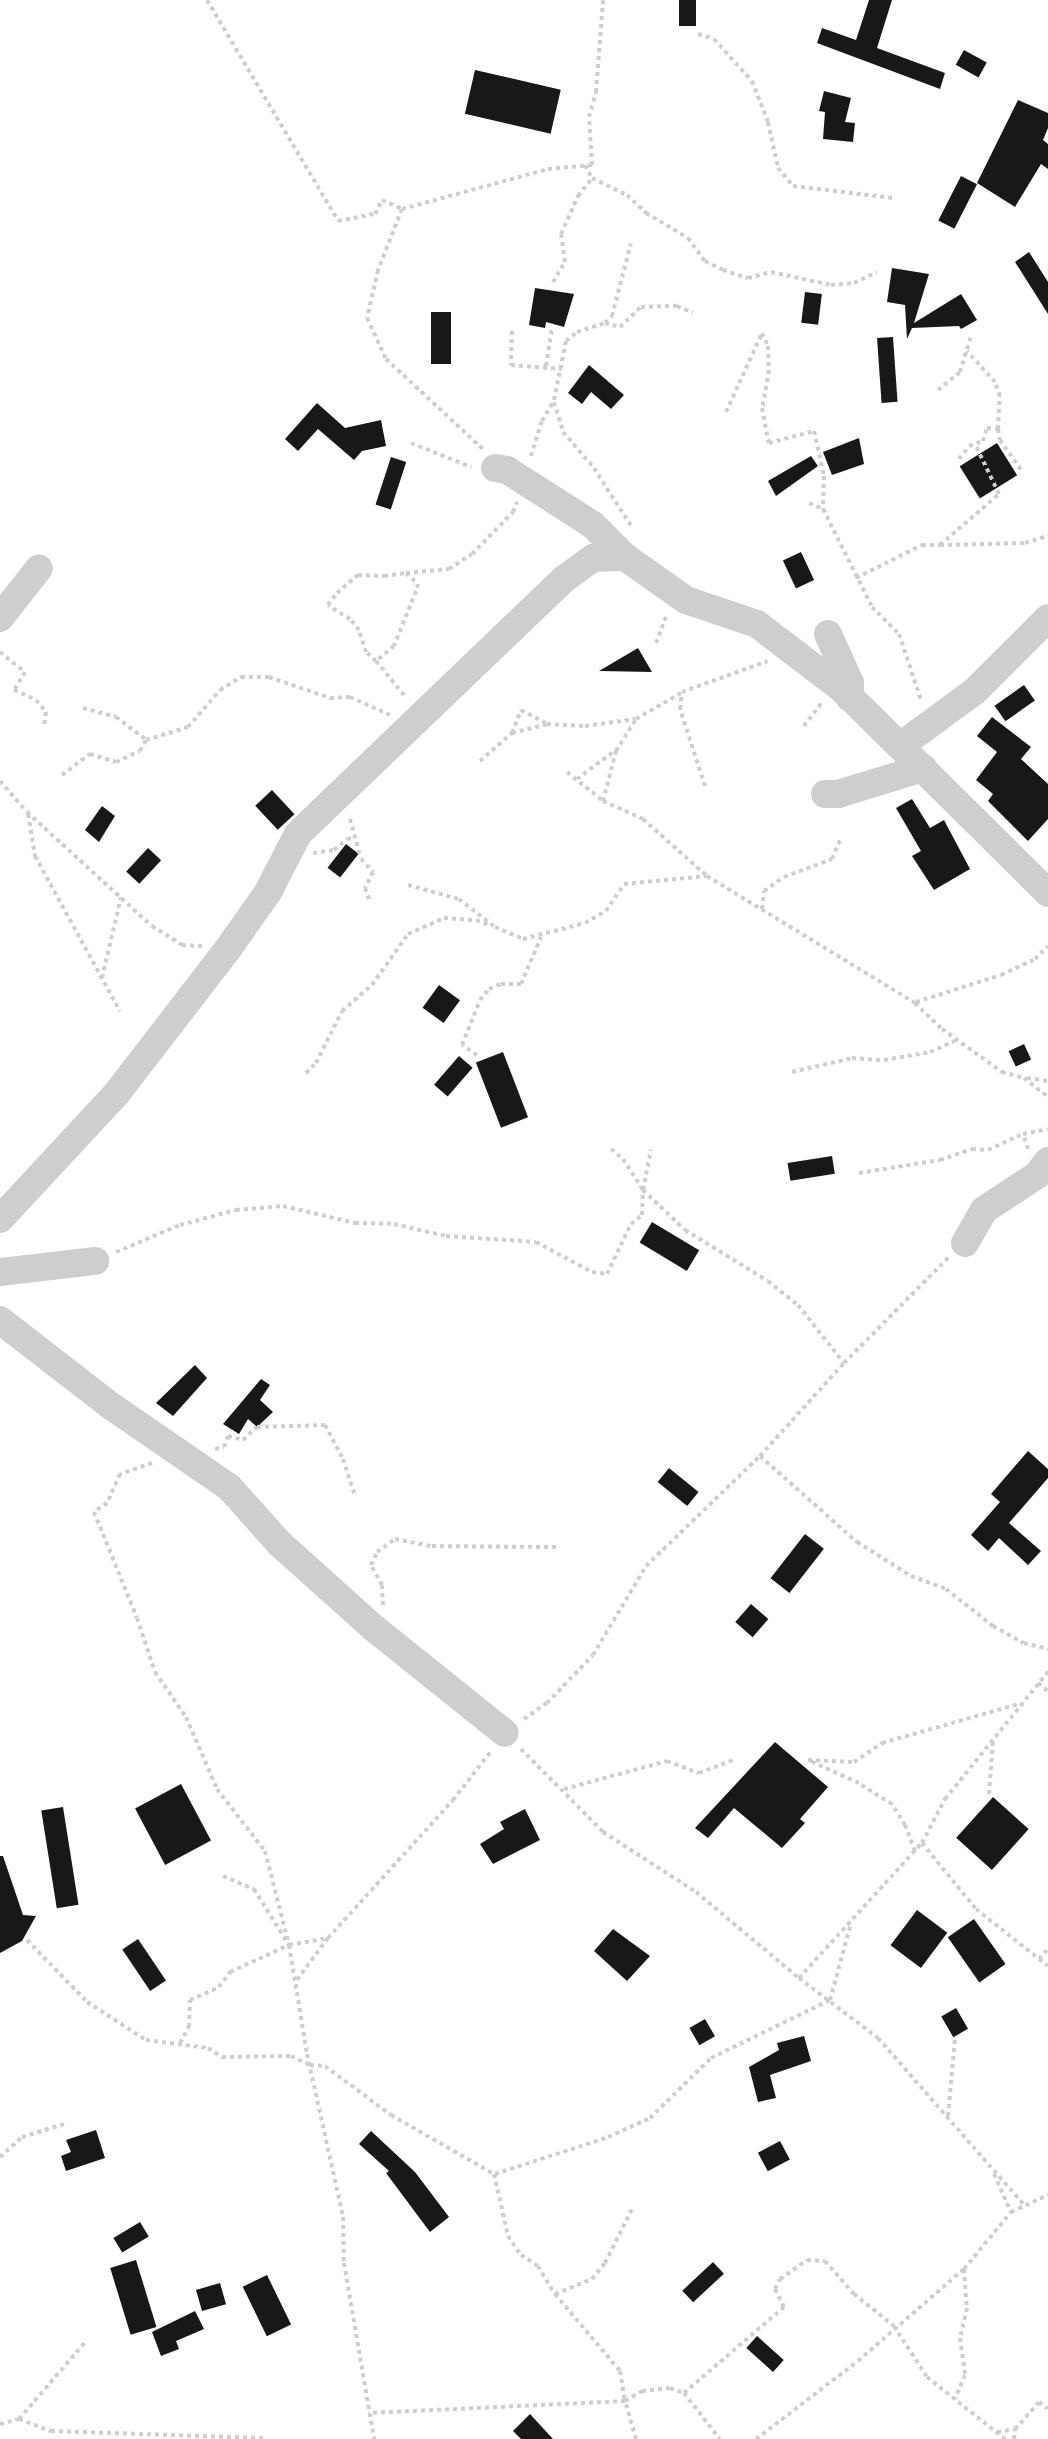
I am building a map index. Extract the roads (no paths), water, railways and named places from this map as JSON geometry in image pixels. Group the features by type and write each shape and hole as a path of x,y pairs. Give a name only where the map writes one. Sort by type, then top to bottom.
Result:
{"street":[{"path":"495,468 507,470 641,558 686,600 757,624 850,698 1048,893"},
{"path":"0,1219 117,1093 228,949 268,892 295,841 344,789 564,579 593,558 641,558"},
{"path":"0,618 39,568"},
{"path":"893,739 975,691 1048,618"},
{"path":"828,634 850,683 850,698"},
{"path":"893,739 922,722"},
{"path":"825,794 838,794 923,768"},
{"path":"965,1243 984,1210 1037,1175 1048,1161"},
{"path":"0,1272 95,1261"},
{"path":"0,1320 229,1487 279,1543 375,1629 505,1733"}]}
